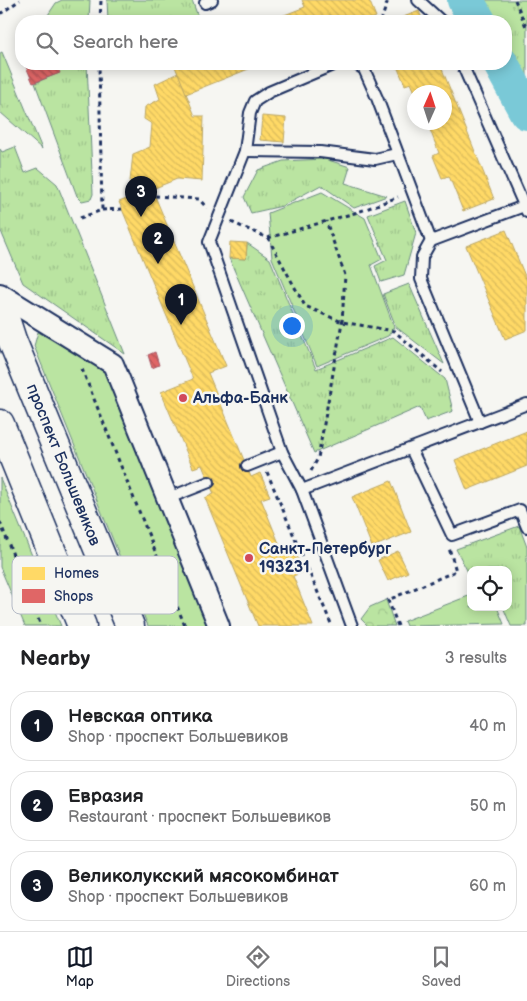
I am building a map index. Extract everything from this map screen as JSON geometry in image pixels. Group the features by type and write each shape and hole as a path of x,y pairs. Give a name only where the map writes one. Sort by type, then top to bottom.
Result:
{"main road":[{"name":"проспект Большевиков","path":"0,303 12,340 101,556"},
{"path":"0,424 54,556"},
{"path":"77,614 82,626"},
{"name":"проспект Большевиков","path":"125,614 130,626"}],"street":[{"path":"0,294 113,364 166,499 219,626"}],"lane":[{"path":"418,0 434,15"},
{"path":"321,70 269,92 256,101 250,113 245,151 209,242 282,452 302,490 352,626"},
{"path":"364,70 431,241"},
{"path":"465,70 526,209 431,241 422,257 422,278 480,422"},
{"path":"245,151 320,152 375,159 397,154"},
{"path":"302,490 527,404"},
{"path":"411,449 452,535 520,510 527,527"},
{"path":"247,466 282,452"},
{"path":"166,499 209,482"}],"path":[{"path":"0,14 20,0"},
{"path":"100,15 101,0"},
{"path":"383,15 388,0"},
{"path":"515,0 527,29"},
{"path":"99,70 102,210"},
{"path":"412,191 358,212 268,238 305,306 342,322 394,331 468,393"},
{"path":"80,218 102,210 122,209"},
{"path":"302,490 318,458 342,322 345,275 326,221"},
{"path":"82,368 157,556"},
{"path":"262,460 332,626"},
{"path":"0,522 13,556"},
{"path":"398,626 388,600 456,571 448,550 452,535"},
{"path":"178,608 185,626"},
{"path":"36,614 41,626"}],"green space":[{"path":"62,0 90,0 89,15 48,15 56,3"},
{"path":"107,0 192,0 197,15 108,15"},
{"path":"484,0 527,0 527,82 522,78 512,60 512,15 487,15 483,8"},
{"path":"2,52 42,149 0,112 0,53"},
{"path":"58,70 87,70 93,194 91,199 82,201 77,196 35,83 59,73"},
{"path":"15,147 25,173 38,168 57,184 125,354 23,283 0,229 0,149 2,152"},
{"path":"325,159 350,167 345,183 387,196 354,208 321,185 282,206 251,213 244,197 258,170 283,161"},
{"path":"322,192 365,218 382,259 371,265 394,327 388,336 317,366 272,258 268,213"},
{"path":"405,201 416,233 404,275 381,282 375,266 387,260 368,215"},
{"path":"247,243 270,259 316,369 393,337 445,379 453,411 426,421 420,407 314,453 229,258 246,259"},
{"path":"409,284 444,364 396,327 383,294"},
{"path":"38,332 105,370 208,626 148,626 143,614 178,614 178,556 120,556 34,346"},
{"path":"0,478 32,556 12,556 12,595 0,567"},
{"path":"519,526 527,547 527,626 511,626 505,611 512,611 512,566 467,566 467,570 456,549"},
{"path":"467,597 467,611 499,611 504,624 406,626 404,621"},
{"path":"386,600 395,626 368,626 361,619 370,607"},
{"path":"20,614 56,614 61,626 25,626"}],"building: Homes":[{"path":"302,0 369,0 375,15 284,15 305,7"},
{"path":"419,11 421,15 409,15"},
{"path":"176,70 246,70 186,94"},
{"path":"399,70 442,70 448,85 412,85 411,83 405,85"},
{"path":"178,73 195,116 204,116 202,181 177,179 128,199 133,154 150,147 152,124 144,119 145,107 160,99 155,84"},
{"path":"452,94 494,199 463,211 449,176 442,178 433,156 439,153 430,130 452,130"},
{"path":"262,116 286,118 284,142 260,140"},
{"path":"152,189 226,366 208,373 251,477 260,473 270,496 261,499 283,553 294,549 303,572 293,576 313,626 258,626 205,498 214,494 202,465 193,468 161,392 193,379 119,202"},
{"path":"506,230 527,281 527,330 505,339 466,246"},
{"path":"230,242 247,243 246,259 229,258"},
{"path":"527,431 527,466 467,490 455,460"},
{"path":"391,481 411,532 372,547 352,497"},
{"path":"398,551 408,572 388,581 378,560"}],"building: Shops":[{"path":"28,70 59,70 60,73 33,83"},
{"path":"155,352 159,365 152,368 148,355"}],"waterway":[{"path":"465,0 474,15"},
{"path":"504,70 527,112"}],"place":[{"name":"Великолукский мясокомбинат","path":"141,217"},
{"name":"Евразия","path":"158,264"},
{"name":"Невская оптика","path":"181,325"},
{"name":"Альфа-Банк","path":"183,398"},
{"name":"Санкт-Петербург 193231","path":"249,558"}]}
